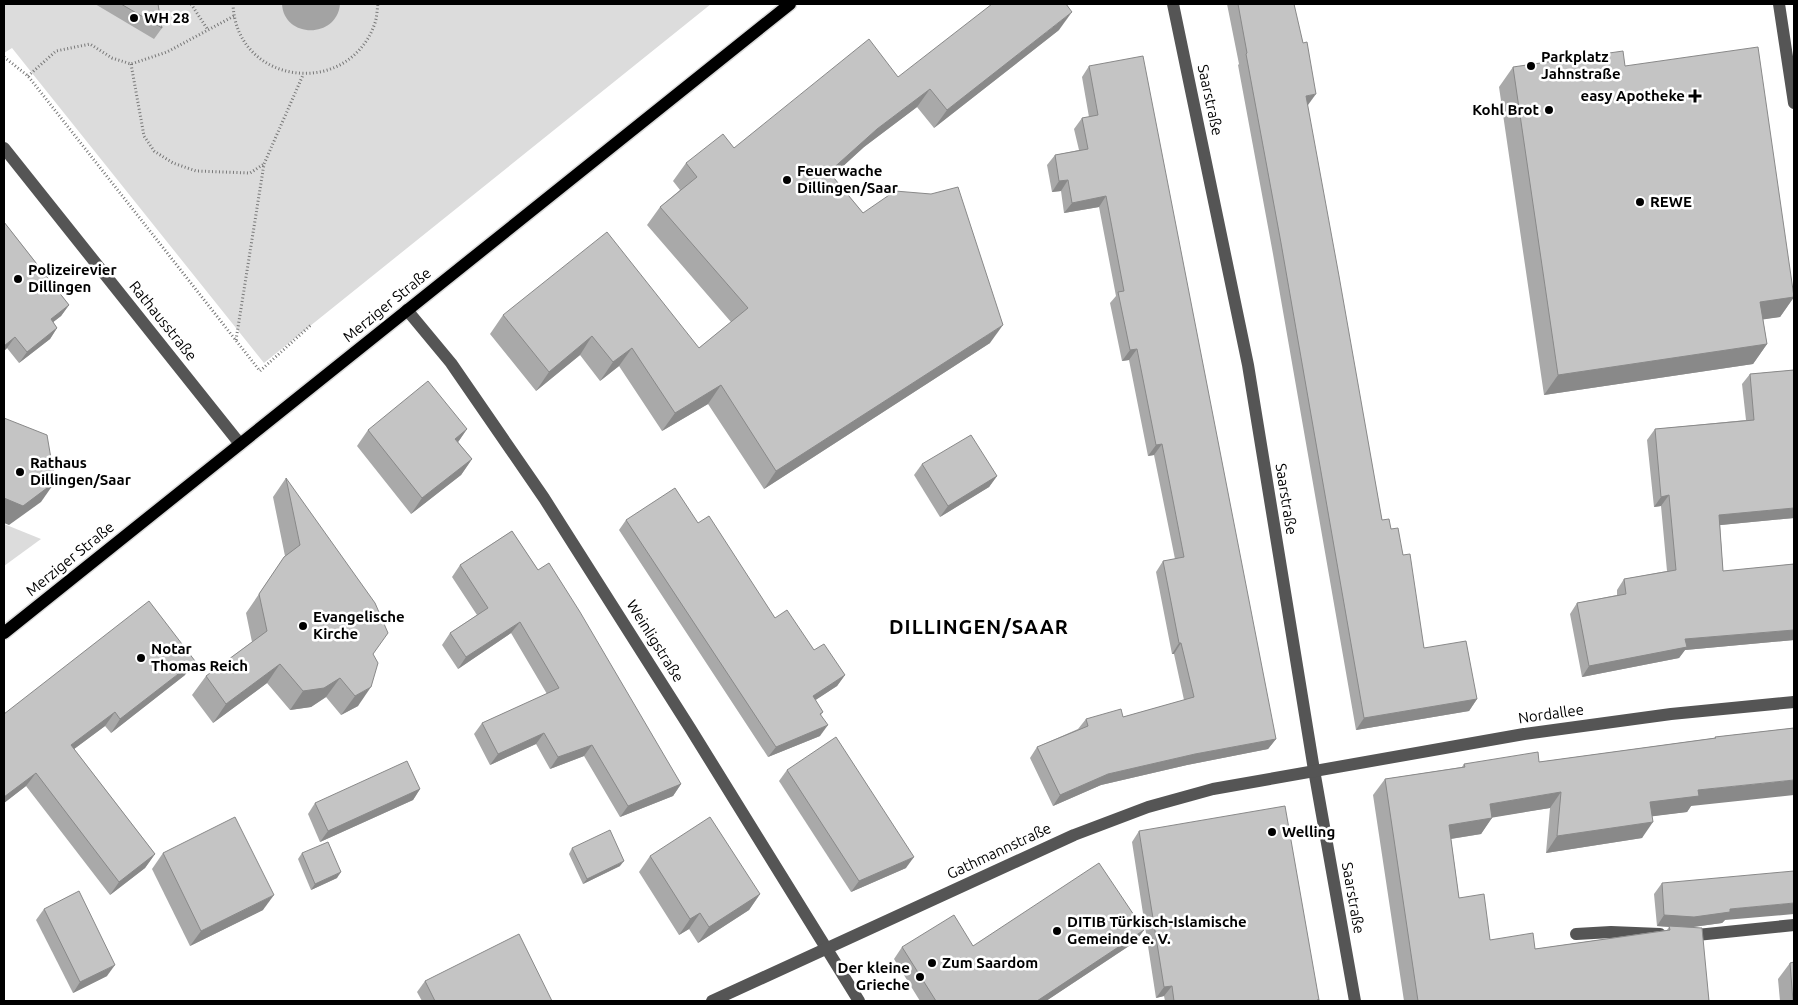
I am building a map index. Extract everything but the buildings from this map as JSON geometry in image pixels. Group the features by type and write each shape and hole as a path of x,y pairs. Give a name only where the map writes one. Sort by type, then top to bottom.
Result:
{"main road":[{"name":"Merziger Straße","path":"4,633 790,4"}],"street":[{"name":"Saarstraße","path":"1172,4 1248,365 1314,770 1355,1001"},
{"path":"1779,4 1794,103"},
{"name":"Rathausstraße","path":"4,148 240,444"},
{"name":"Weinligstraße","path":"407,310 451,363 544,498 859,1001"},
{"name":"Nordallee","path":"1314,770 1524,734 1671,714 1794,702"},
{"name":"Gathmannstraße","path":"712,1001 1074,835 1148,807 1213,789 1314,770"},
{"path":"1576,934 1611,932 1686,936 1794,925"}],"path":[{"path":"191,4 208,30"},
{"path":"233,4 234,16 242,39 258,58 279,70 303,74 326,72 348,61 365,44 375,22 378,4"},
{"path":"28,76 56,51 90,44 112,58 132,64 167,52 234,16"},
{"path":"4,57 28,76 260,371 311,325"},
{"path":"132,64 144,136 154,151 173,163 196,171 250,173 264,164"},
{"path":"236,340 264,164 303,74"}],"shaded area":[{"path":"4,4 711,4 264,363 12,48 4,53"},
{"path":"282,4 340,4 337,15 330,24 321,29 311,30 300,29 291,24 285,15"},
{"path":"4,524 41,539 4,566"}],"place":[{"name":"WH 28","path":"134,18"},
{"name":"Parkplatz Jahnstraße","path":"1531,66"},
{"name":"easy Apotheke","path":"1695,96"},
{"name":"Kohl Brot","path":"1549,110"},
{"name":"Feuerwache Dillingen/Saar","path":"787,180"},
{"name":"REWE","path":"1640,202"},
{"name":"Polizeirevier Dillingen","path":"18,279"},
{"name":"Rathaus Dillingen/Saar","path":"20,472"},
{"name":"Evangelische Kirche","path":"303,626"},
{"name":"Notar Thomas Reich","path":"141,658"},
{"name":"Welling","path":"1272,832"},
{"name":"DITIB Türkisch-Islamische Gemeinde e. V.","path":"1057,931"},
{"name":"Zum Saardom","path":"932,963"},
{"name":"Der kleine Grieche","path":"920,977"}],"district":[{"name":"DILLINGEN/SAAR","path":"979,627"}]}
